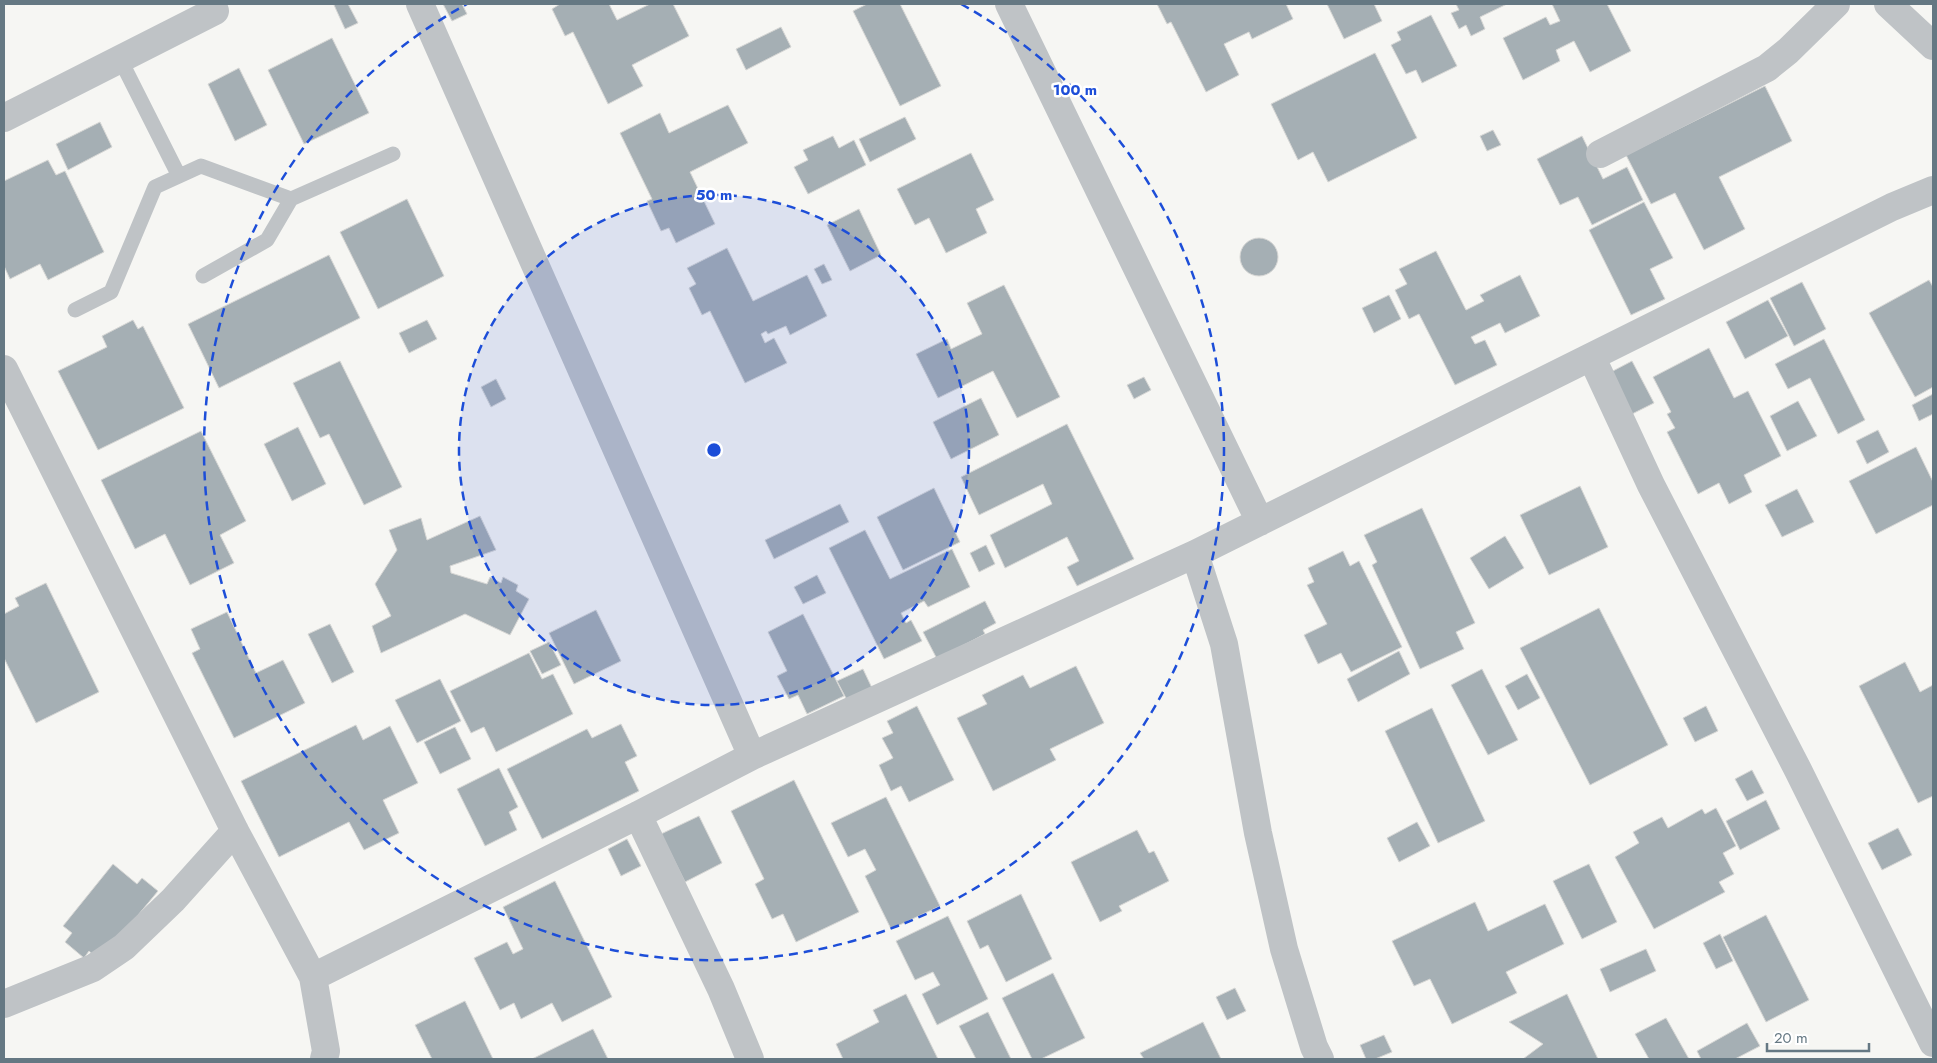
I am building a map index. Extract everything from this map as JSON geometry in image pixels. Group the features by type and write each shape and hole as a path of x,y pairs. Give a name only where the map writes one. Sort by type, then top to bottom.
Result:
{"street":[{"path":"420,4 752,756"},
{"path":"1008,4 1260,522"},
{"path":"1600,154 1767,68 1788,51 1836,4"},
{"path":"1888,4 1933,46"},
{"path":"4,118 120,60 219,6"},
{"path":"313,977 752,756 1195,554 1892,207 1933,190"},
{"path":"1592,358 1651,485 1798,770 1933,1043"},
{"path":"4,369 236,831 313,977 326,1052 324,1059"},
{"path":"1195,554 1224,644 1258,833 1284,949 1314,1047 1320,1059"},
{"path":"638,815 721,989 750,1059"},
{"path":"4,1004 93,968 124,947 172,900 236,831"}],"lane":[{"path":"120,60 179,176"},
{"path":"203,276 267,240 291,199 393,154"},
{"path":"75,310 111,292 155,187 201,166 291,199"}],"building":[{"path":"348,4 358,23 345,29 334,5"},
{"path":"443,4 462,4 467,14 452,21"},
{"path":"560,4 609,4 617,20 650,4 673,4 689,36 632,65 643,86 608,104 573,32 565,36 552,9"},
{"path":"867,4 900,4 941,86 900,106 853,11"},
{"path":"1157,4 1286,4 1293,19 1252,39 1249,32 1224,44 1239,75 1206,92 1171,22 1167,24"},
{"path":"1327,4 1374,4 1382,21 1344,39"},
{"path":"1456,4 1507,4 1480,17 1485,29 1471,36 1466,25 1459,29 1451,13 1459,10"},
{"path":"1552,4 1607,4 1631,51 1590,72 1574,41 1556,50 1560,61 1523,80 1503,38 1546,17 1550,25 1560,21"},
{"path":"1431,15 1457,66 1422,83 1416,70 1406,74 1391,45 1401,40 1397,32"},
{"path":"781,27 791,47 746,70 736,49"},
{"path":"332,38 369,113 304,144 268,70"},
{"path":"1375,53 1417,138 1328,182 1313,152 1298,160 1271,104"},
{"path":"239,68 267,125 235,141 208,84"},
{"path":"1765,86 1792,141 1719,177 1745,229 1704,250 1675,193 1651,204 1626,155"},
{"path":"728,105 748,143 690,172 715,224 676,243 669,228 661,231 647,201 652,199 620,133 660,113 669,133"},
{"path":"905,117 916,139 870,162 859,139"},
{"path":"100,122 112,147 68,170 56,144"},
{"path":"1493,130 1501,145 1487,151 1480,136"},
{"path":"833,136 839,148 854,140 866,165 808,194 794,167 808,160 803,150"},
{"path":"1582,136 1603,179 1627,167 1643,200 1592,225 1578,197 1560,205 1537,159"},
{"path":"971,153 994,200 976,209 987,233 946,253 929,218 915,225 897,189"},
{"path":"48,160 56,175 65,171 104,252 48,280 40,264 10,279 4,266 4,181"},
{"path":"407,199 444,276 378,309 340,232"},
{"path":"1644,202 1673,258 1650,269 1665,299 1631,315 1589,230"},
{"path":"859,209 881,255 850,271 827,225"},
{"path":"1259,238 1266,239 1272,244 1277,250 1277,264 1272,270 1266,275 1259,276 1252,275 1246,270 1241,264 1240,257 1241,250 1246,244 1252,239"},
{"path":"727,248 753,301 807,275 827,316 790,335 786,326 768,334 766,331 761,334 765,343 774,338 787,363 745,383 710,311 702,315 689,288 696,284 687,268"},
{"path":"1436,251 1466,310 1484,301 1480,295 1520,275 1540,316 1505,333 1500,323 1471,337 1475,344 1485,340 1497,365 1455,385 1419,314 1409,319 1395,290 1407,284 1399,269"},
{"path":"329,255 360,318 219,388 188,324"},
{"path":"824,264 832,280 822,284 814,269"},
{"path":"1929,280 1933,287 1933,387 1915,397 1869,313"},
{"path":"1802,282 1826,329 1794,346 1770,298"},
{"path":"1004,285 1060,397 1017,418 993,371 938,398 916,354 947,339 951,349 982,334 967,303"},
{"path":"1389,295 1401,319 1374,333 1362,308"},
{"path":"1768,300 1788,336 1745,359 1726,322"},
{"path":"133,320 138,329 143,326 184,408 98,450 58,371 107,347 102,336"},
{"path":"427,320 437,339 409,353 399,333"},
{"path":"1824,339 1865,420 1838,434 1810,378 1788,389 1775,364"},
{"path":"1709,348 1734,398 1748,391 1781,456 1744,475 1752,492 1729,504 1719,483 1698,494 1667,432 1675,428 1667,414 1671,412 1653,377"},
{"path":"340,361 402,487 364,505 329,434 320,438 293,383"},
{"path":"1632,361 1654,403 1632,414 1611,372"},
{"path":"1144,377 1151,390 1134,399 1127,385"},
{"path":"496,379 506,399 491,407 481,387"},
{"path":"1933,394 1933,414 1919,421 1912,405"},
{"path":"981,398 999,435 951,459 933,422"},
{"path":"1798,401 1817,436 1787,451 1770,416"},
{"path":"1067,424 1134,559 1077,586 1067,567 1079,561 1067,537 1005,568 990,535 1052,504 1043,484 979,515 961,477"},
{"path":"298,427 326,484 292,501 264,444"},
{"path":"1878,430 1889,452 1867,464 1856,441"},
{"path":"201,431 246,521 220,535 234,563 190,585 165,534 135,549 101,480"},
{"path":"1916,447 1933,482 1933,505 1876,534 1849,481"},
{"path":"1580,486 1608,547 1549,575 1520,515"},
{"path":"934,488 960,542 903,570 877,517"},
{"path":"1797,489 1814,522 1782,537 1765,505"},
{"path":"840,504 849,522 774,559 765,540"},
{"path":"1422,508 1475,623 1456,632 1464,649 1420,669 1372,565 1377,562 1364,535"},
{"path":"480,516 496,550 450,566 451,573 487,584 490,577 501,583 503,577 518,585 516,591 529,599 510,635 465,614 381,653 372,626 391,616 375,584 397,550 389,530 421,518 427,540"},
{"path":"865,530 890,579 952,549 970,587 928,607 924,601 901,613 906,623 911,620 922,641 884,659 829,548"},
{"path":"1505,536 1524,568 1489,589 1470,558"},
{"path":"986,545 995,564 979,572 970,553"},
{"path":"1343,551 1350,566 1359,561 1402,647 1351,672 1341,653 1318,664 1304,635 1327,624 1307,585 1314,582 1308,568"},
{"path":"817,575 826,593 803,604 794,587"},
{"path":"46,583 99,692 36,723 4,658 4,614 19,606 15,598"},
{"path":"985,601 996,623 983,630 985,634 937,659 923,632"},
{"path":"1599,608 1668,745 1590,785 1520,648"},
{"path":"596,610 621,661 574,684 549,633"},
{"path":"227,612 256,673 283,660 305,703 234,738 192,653 200,649 191,629"},
{"path":"803,614 844,696 807,714 798,695 789,699 777,676 787,671 768,632"},
{"path":"330,624 354,672 332,683 308,634"},
{"path":"549,642 561,665 542,674 530,651"},
{"path":"1399,651 1410,674 1358,702 1347,679"},
{"path":"529,653 542,679 553,674 573,714 496,752 484,727 471,733 450,691"},
{"path":"1905,662 1920,692 1933,685 1933,796 1918,803 1859,686"},
{"path":"1076,666 1104,723 1050,749 1056,760 993,791 957,718 987,704 982,695 1023,675 1030,688"},
{"path":"863,669 872,688 847,700 837,681"},
{"path":"1482,669 1518,740 1488,755 1451,685"},
{"path":"1527,674 1540,698 1518,710 1505,686"},
{"path":"440,679 461,721 417,743 395,700"},
{"path":"917,706 954,780 909,802 901,786 891,791 879,765 893,758 882,738 893,733 887,721"},
{"path":"1706,706 1718,731 1695,742 1683,718"},
{"path":"1432,708 1485,821 1438,843 1385,731"},
{"path":"621,724 637,756 625,762 639,791 542,839 507,769 587,729 592,738"},
{"path":"356,725 363,740 390,726 418,783 383,800 399,833 364,850 349,822 279,857 241,781"},
{"path":"455,727 471,759 440,774 424,742"},
{"path":"499,768 518,807 509,812 517,830 485,846 457,789"},
{"path":"1752,770 1764,793 1747,801 1735,779"},
{"path":"794,780 859,912 796,942 783,914 772,919 755,884 764,879 731,811"},
{"path":"886,797 940,906 891,929 865,876 876,870 865,849 848,857 831,823"},
{"path":"1766,800 1780,829 1740,850 1726,821"},
{"path":"1716,808 1736,846 1723,853 1734,874 1719,882 1725,892 1654,929 1615,857 1639,843 1633,832 1662,817 1668,828 1702,809 1705,814"},
{"path":"699,816 722,863 685,882 661,834"},
{"path":"1417,822 1430,846 1399,862 1387,838"},
{"path":"1898,828 1912,855 1882,870 1868,843"},
{"path":"1137,830 1149,853 1154,851 1169,881 1119,906 1122,911 1100,922 1071,862"},
{"path":"627,839 641,866 621,876 608,849"},
{"path":"113,864 137,884 142,878 158,891 100,961 89,951 84,958 65,942 72,933 63,926"},
{"path":"1589,864 1617,922 1582,939 1553,881"},
{"path":"555,881 612,997 562,1022 552,1003 521,1019 514,1003 500,1010 474,958 507,942 513,954 523,949 503,907"},
{"path":"1021,894 1052,959 1006,982 988,945 980,949 967,921"},
{"path":"1475,902 1488,931 1545,904 1564,944 1506,972 1517,993 1452,1024 1430,979 1414,986 1392,941"},
{"path":"1766,915 1809,1000 1766,1022 1723,937"},
{"path":"948,916 988,999 937,1025 922,994 940,985 933,972 915,980 896,941"},
{"path":"1720,934 1733,961 1716,969 1703,943"},
{"path":"1646,949 1656,971 1610,992 1600,969"},
{"path":"1053,973 1085,1038 1041,1059 1032,1059 1002,998"},
{"path":"1235,988 1246,1011 1227,1020 1216,997"},
{"path":"906,994 938,1059 843,1059 836,1044 879,1022 873,1010"},
{"path":"1567,994 1598,1059 1523,1059 1543,1044 1509,1022"},
{"path":"465,1001 493,1059 432,1059 415,1025"},
{"path":"988,1012 1011,1059 976,1059 959,1026"},
{"path":"1666,1018 1689,1059 1649,1059 1635,1034"},
{"path":"1203,1022 1221,1059 1144,1059 1140,1053"},
{"path":"1747,1023 1760,1046 1735,1059 1701,1059 1697,1051"},
{"path":"593,1029 608,1059 532,1059"},
{"path":"1384,1035 1392,1052 1375,1059 1366,1059 1360,1045"}]}
